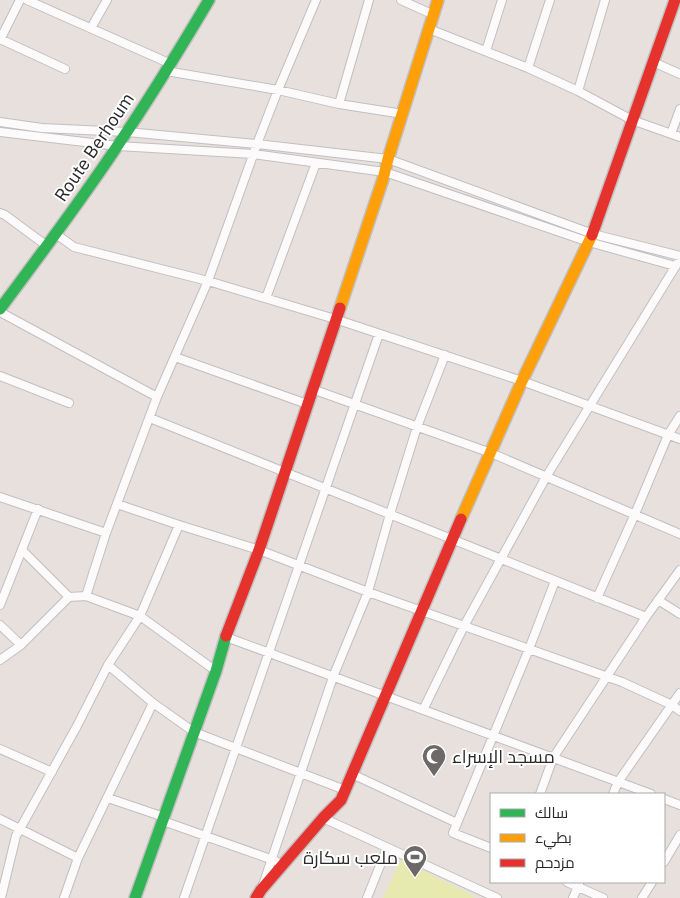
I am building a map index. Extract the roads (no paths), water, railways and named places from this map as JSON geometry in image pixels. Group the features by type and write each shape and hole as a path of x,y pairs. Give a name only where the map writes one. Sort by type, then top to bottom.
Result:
{"street":[{"path":"20,0 0,39 65,69"},
{"path":"27,0 90,28 168,67 339,104 403,114"},
{"path":"90,28 107,0"},
{"name":"Route Berhoum","path":"0,310 118,146 209,0"},
{"path":"86,596 106,532 157,397 208,281 253,154 316,0"},
{"path":"339,104 370,0"},
{"path":"401,0 434,15"},
{"path":"135,898 226,638 259,550 306,404 385,172 438,0"},
{"path":"486,51 502,0"},
{"path":"528,68 550,0"},
{"path":"578,92 605,0"},
{"path":"259,894 323,818 341,800 452,539 522,381 591,238 675,0"},
{"path":"429,29 528,68 632,120 680,137"},
{"path":"653,62 680,74"},
{"path":"672,134 680,109"},
{"path":"0,122 42,128 127,132 257,144 388,159 591,238 680,257 546,477 464,626 423,710"},
{"path":"0,132 118,146 253,154 385,172 675,266"},
{"path":"266,298 316,163"},
{"path":"0,212 47,246"},
{"path":"56,234 74,247 208,281 335,319 522,381 680,439"},
{"path":"0,310 157,397"},
{"path":"184,898 379,334"},
{"path":"259,894 334,677 368,592 417,427 445,355"},
{"path":"175,358 306,404"},
{"path":"0,376 69,403"},
{"path":"312,390 491,454 680,534"},
{"path":"597,598 668,435 680,416"},
{"path":"150,418 646,617"},
{"path":"0,497 106,532"},
{"path":"117,504 259,550 422,612 606,676 680,711"},
{"path":"0,605 38,509"},
{"path":"1,898 16,836 77,726 108,665 140,616 179,525"},
{"path":"22,550 69,597"},
{"path":"540,793 553,758 606,676 680,570"},
{"path":"490,848 453,833 555,581"},
{"path":"0,660 21,645 69,597 86,596 140,616 216,671"},
{"path":"658,600 680,614"},
{"path":"0,625 21,645"},
{"path":"226,638 648,793"},
{"path":"108,665 152,703 194,732 345,790"},
{"path":"613,793 618,782 680,693"},
{"path":"64,898 78,858 152,703"},
{"path":"0,749 52,772"},
{"path":"352,774 457,823"},
{"path":"108,798 284,864"},
{"path":"665,799 680,805"},
{"path":"323,818 482,895 497,898"},
{"path":"0,819 78,858"},
{"path":"665,860 680,835"},
{"path":"368,898 387,848"},
{"path":"642,898 651,883"},
{"path":"573,898 578,884 603,898"}],"place":[{"name":"مسجد الإسراء","path":"434,777"},
{"name":"ملعب سكارة","path":"415,878"}]}
